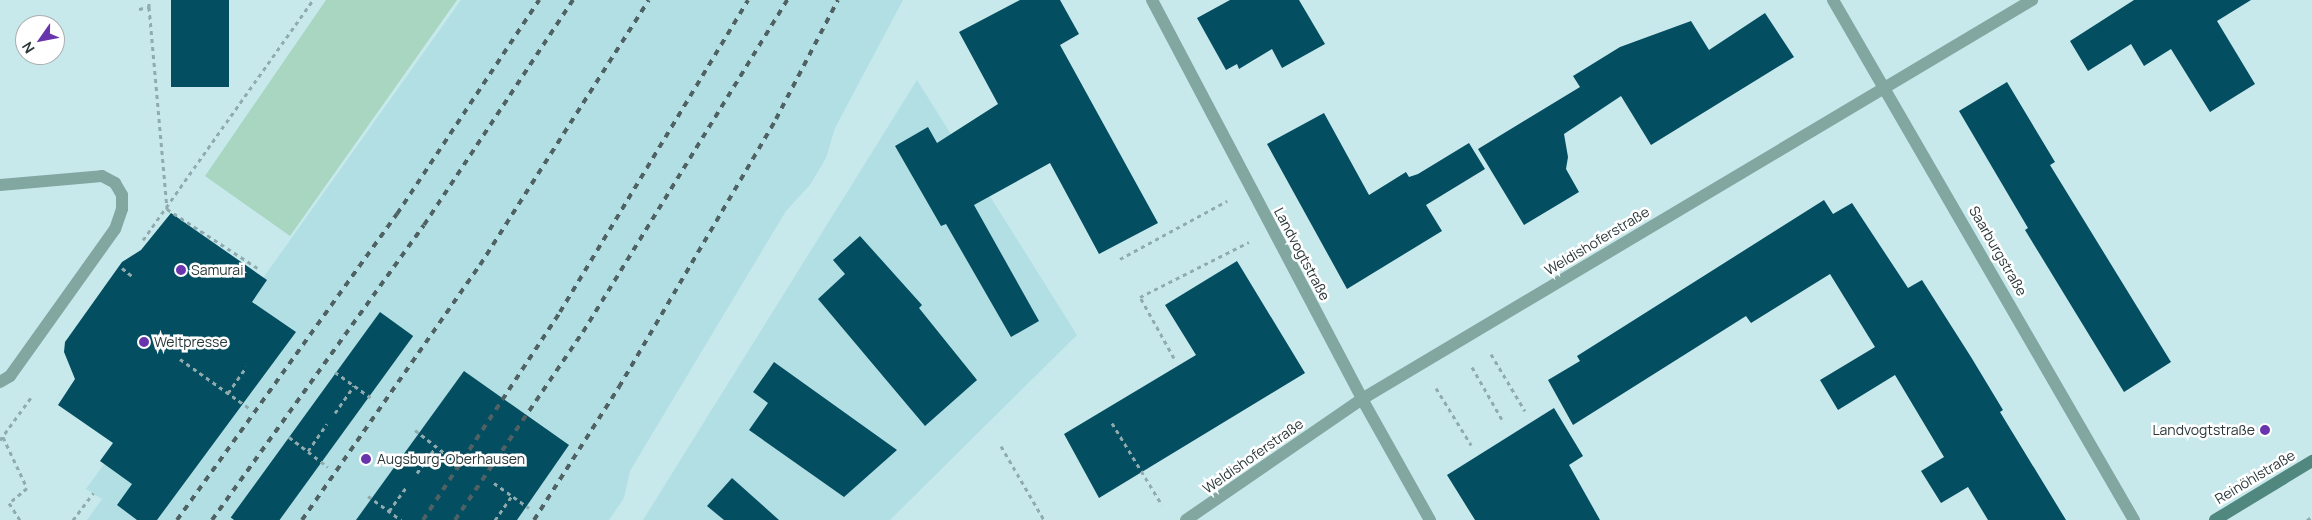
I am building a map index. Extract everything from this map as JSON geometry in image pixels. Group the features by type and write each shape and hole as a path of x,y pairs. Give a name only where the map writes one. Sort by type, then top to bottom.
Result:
{"street":[{"name":"Landvogtstraße","path":"1152,0 1362,399 1430,520"},
{"name":"Saarburgstraße","path":"1833,0 2134,520"},
{"name":"Weldishoferstraße","path":"1186,520 1362,399 2032,0"},
{"path":"0,185 102,176 115,183 122,195 122,209 115,228 5,379"},
{"name":"Reinöhlstraße","path":"2215,520 2312,460"}],"path":[{"path":"149,0 167,209"},
{"path":"138,246 167,209 313,0"},
{"path":"139,9 149,8"},
{"path":"1120,259 1250,188"},
{"path":"167,209 259,269"},
{"path":"1174,358 1140,297 1272,230"},
{"path":"116,276 127,261"},
{"path":"121,268 132,276"},
{"path":"1477,331 1525,411"},
{"path":"1457,342 1504,423"},
{"path":"180,359 249,408"},
{"path":"1421,364 1471,445"},
{"path":"228,393 246,367"},
{"path":"335,372 374,400"},
{"path":"335,413 354,386"},
{"path":"20,520 9,503 27,488 2,439 37,389"},
{"path":"1112,423 1166,512"},
{"path":"308,451 327,424"},
{"path":"415,430 452,458"},
{"path":"290,437 328,466"},
{"path":"1001,446 1044,520"},
{"path":"417,473 436,447"},
{"path":"494,482 529,508"},
{"path":"389,511 408,484"},
{"path":"73,520 93,493"},
{"path":"368,496 401,520"},
{"path":"495,520 512,496"},
{"path":"2307,520 2312,517"}],"shaded area":[{"path":"461,0 903,0 835,128 826,158 810,185 786,211 630,471 624,498 609,520 87,520 102,499 86,489 195,337 226,330"},
{"path":"917,80 1077,335 890,520 643,520"}],"green space":[{"path":"326,0 457,0 290,236 205,176"}],"building":[{"path":"171,0 229,0 229,87 171,87"},
{"path":"1020,0 1060,0 1079,34 1060,45 1158,223 1099,254 1050,163 974,205 1039,321 1011,337 946,224 941,226 895,146 928,127 937,143 998,104 959,32"},
{"path":"1230,0 1299,0 1325,44 1282,68 1272,49 1239,69 1237,64 1226,70 1197,18"},
{"path":"2134,0 2251,0 2217,21 2255,84 2210,112 2171,49 2144,66 2131,44 2088,71 2070,41"},
{"path":"1765,13 1794,57 1651,145 1621,96 1564,134 1568,157 1566,169 1579,192 1524,225 1478,149 1580,87 1573,76 1620,47 1691,21 1709,50"},
{"path":"2007,82 2055,162 2050,165 2171,362 2124,392 2025,230 2028,228 1959,111"},
{"path":"1324,113 1369,195 1406,172 1409,177 1418,174 1469,143 1485,169 1426,205 1442,231 1347,289 1267,144"},
{"path":"1824,200 1833,214 1852,203 1908,288 1922,280 2003,410 2000,412 2066,520 1988,520 1968,487 1941,503 1921,471 1944,457 1895,375 1838,410 1820,380 1875,347 1830,274 1751,323 1746,316 1573,425 1548,380 1580,361 1577,356"},
{"path":"171,213 267,280 252,302 296,332 157,520 137,520 117,505 132,484 100,461 113,443 58,405 75,379 64,352 65,342 122,262 141,250"},
{"path":"860,236 922,305 919,308 977,380 925,426 818,299 845,274 833,260"},
{"path":"1237,261 1305,373 1099,498 1064,434 1196,355 1165,305"},
{"path":"380,312 413,336 280,520 234,520 231,517"},
{"path":"774,362 897,450 844,497 749,430 768,403 753,392"},
{"path":"464,371 569,445 517,520 356,520"},
{"path":"1554,408 1583,456 1569,465 1600,520 1475,520 1447,475"},
{"path":"732,478 779,520 724,520 707,506"}],"railway":[{"path":"177,520 397,214 539,0"},
{"path":"212,520 424,225 573,0"},
{"path":"302,520 480,265 649,0"},
{"path":"423,520 560,312 748,0"},
{"path":"455,520 583,332 787,0"},
{"path":"534,520 619,387 776,119 838,0"}],"place":[{"name":"Samurai","path":"181,270"},
{"name":"Weltpresse","path":"144,342"},
{"name":"Landvogtstraße","path":"2265,430"},
{"name":"Augsburg-Oberhausen","path":"366,459"}]}
